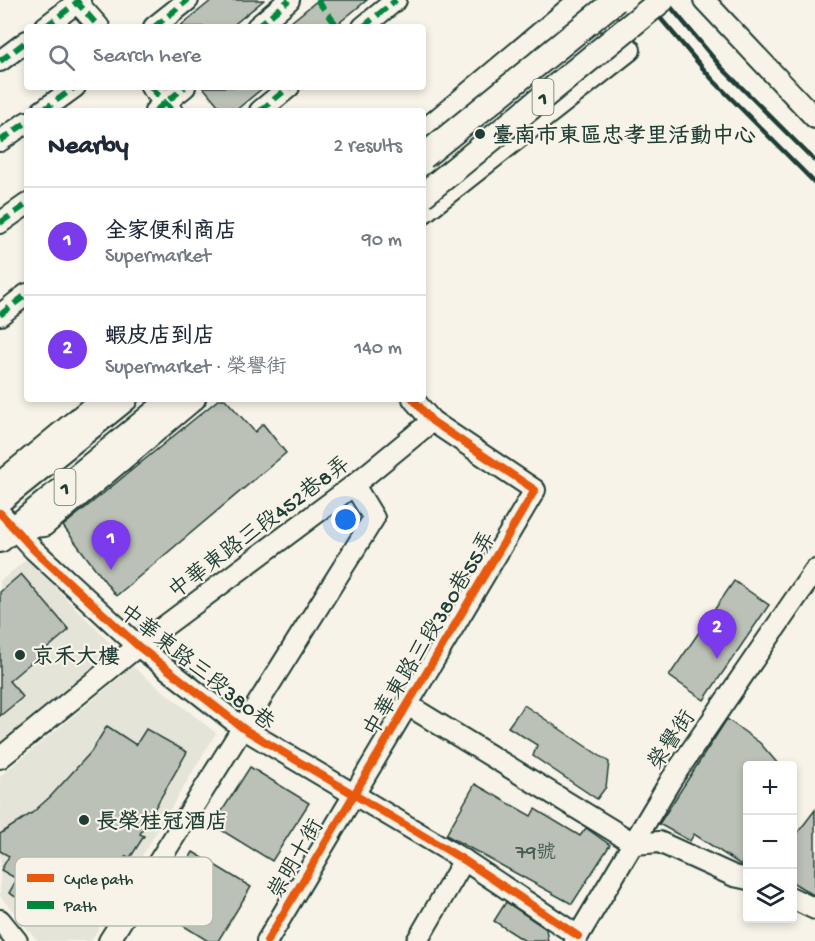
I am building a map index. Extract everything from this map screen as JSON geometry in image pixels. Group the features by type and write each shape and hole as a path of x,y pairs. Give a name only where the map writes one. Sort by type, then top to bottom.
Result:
{"main road":[{"name":"1","path":"426,155 616,0"},
{"name":"1","path":"426,193 662,0"},
{"name":"1","path":"0,500 121,402"},
{"name":"1","path":"4,528 168,402"}],"street":[{"path":"158,24 188,0"},
{"path":"260,24 288,0"},
{"path":"367,24 396,0"},
{"path":"426,128 579,0"},
{"path":"426,211 630,50 588,0"},
{"path":"704,0 815,118"},
{"path":"49,24 77,1 96,24"},
{"path":"0,61 24,43"},
{"path":"46,108 71,90"},
{"path":"153,90 163,108"},
{"path":"165,108 182,90"},
{"path":"264,108 285,90"},
{"path":"0,141 24,124"},
{"path":"0,223 24,206"},
{"path":"0,315 24,296"},
{"path":"0,489 4,479 97,402"},
{"path":"4,528 44,526 191,402"},
{"path":"416,402 432,421"},
{"name":"中華東路三段452巷8弄","path":"0,758 138,646 354,485 432,421"},
{"name":"中華東路三段380巷55弄","path":"353,794 535,490 432,421"},
{"path":"162,857 374,518 354,485"},
{"name":"中華東路三段380巷","path":"4,528 138,646 244,729 464,861 576,938"},
{"name":"榮譽街","path":"576,938 635,844 671,780 815,570"},
{"path":"406,704 635,844 659,842 743,878"},
{"name":"崇明十街","path":"267,941 353,794"},
{"path":"417,941 464,861"},
{"path":"797,900 815,909"},
{"path":"0,920 17,941"},
{"path":"109,941 119,926"}],"shaded area":[{"path":"27,559 119,652 0,751 0,581"},
{"path":"133,667 216,733 141,857 15,857 15,914 0,896 0,776"},
{"path":"25,926 100,926 91,941 38,941"}],"building":[{"path":"212,0 264,0 235,24 183,24"},
{"path":"318,0 367,0 338,24 289,24"},
{"path":"206,90 260,90 239,108 220,108"},
{"path":"215,402 228,402 255,432 263,424 286,453 116,596 63,526"},
{"name":"京禾大樓","path":"21,574 69,630 9,681 23,697 0,716 0,592"},
{"path":"734,581 769,605 704,700 669,676"},
{"path":"524,705 609,762 606,787 597,799 533,756 537,745 508,727"},
{"path":"727,719 760,743 776,761 743,761 743,862 741,865 694,834 690,841 659,824"},
{"name":"長榮桂冠酒店","path":"107,726 136,745 146,729 187,752 140,834 144,836 131,857 15,857 15,878 1,870 9,856 0,851 0,834 32,813 51,796 91,752"},
{"path":"250,767 309,803 272,861 213,825"},
{"path":"475,784 531,816 535,809 580,836 586,828 610,845 572,904 446,835"},
{"path":"815,810 815,896 797,885 797,833"},
{"path":"193,852 201,857 190,857"},
{"path":"213,864 251,887 218,941 208,941 184,926 213,926"},
{"name":"長榮桂冠酒店","path":"15,882 15,897 9,893"},
{"path":"506,902 546,929 548,941 525,941 494,921"}],"railway":[{"path":"645,0 712,79 815,183"},
{"path":"665,0 721,67 815,161"}],"marked path":[{"path":"75,0 96,24"},
{"path":"49,24 80,0"},
{"path":"158,24 188,0"},
{"path":"261,24 289,0"},
{"path":"317,0 336,24"},
{"path":"367,24 396,0"},
{"path":"0,61 24,43"},
{"path":"46,108 71,90"},
{"path":"154,90 169,108"},
{"path":"159,108 181,90"},
{"path":"264,108 285,90"},
{"path":"0,141 24,124"},
{"path":"0,223 24,206"},
{"path":"0,315 24,296"}],"cycle path":[{"path":"267,941 535,490 432,421 416,402"},
{"path":"0,513 34,550 138,646 244,729 464,860 578,936"}],"place":[{"name":"臺南市東區忠孝里活動中心","path":"480,134"},
{"name":"全家便利商店","path":"111,570"},
{"name":"京禾大樓","path":"20,655"},
{"name":"蝦皮店到店","path":"717,659"},
{"name":"長榮桂冠酒店","path":"84,820"}]}
